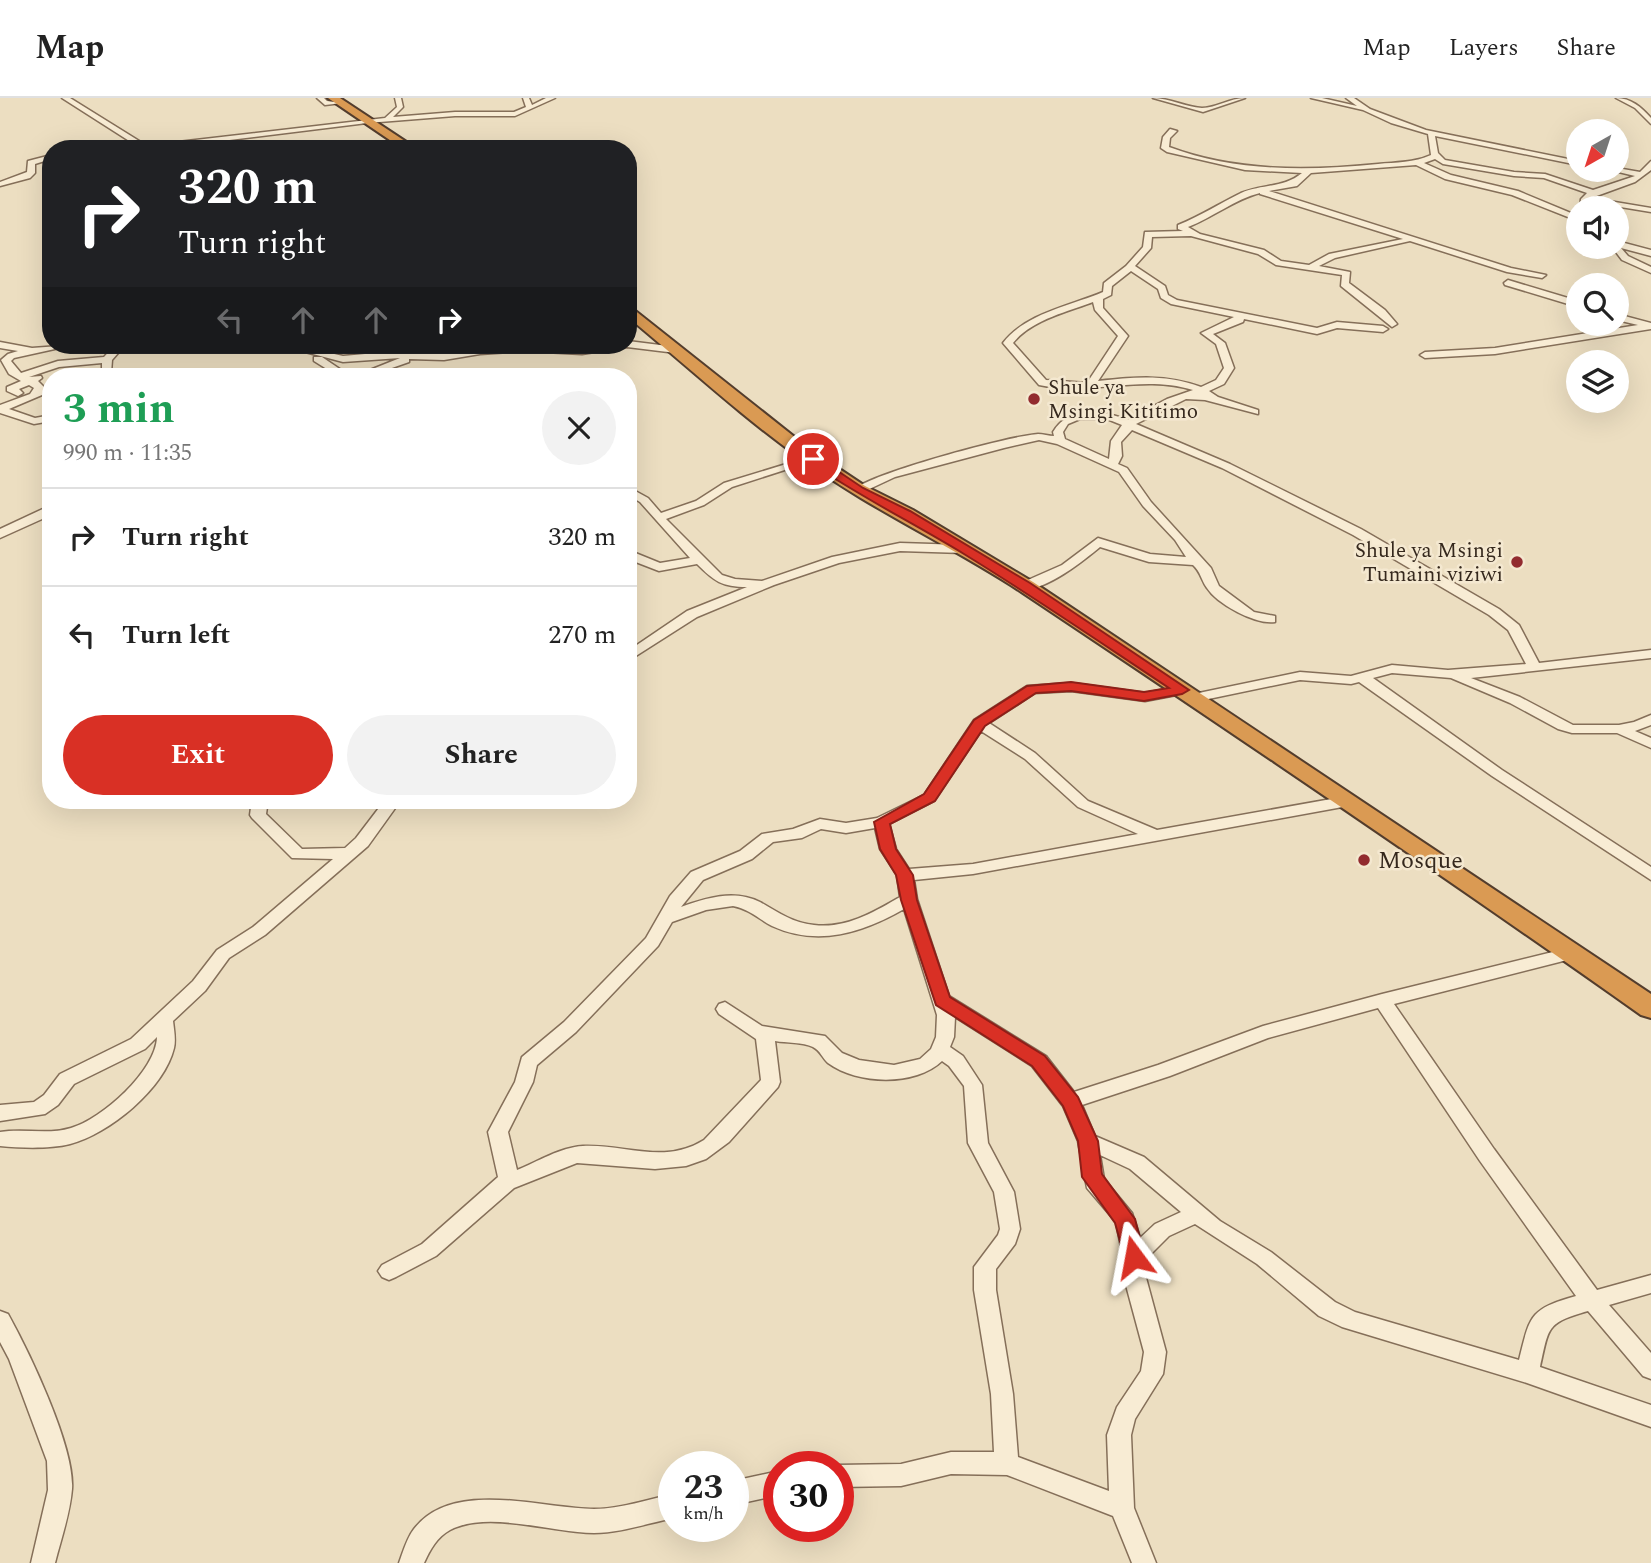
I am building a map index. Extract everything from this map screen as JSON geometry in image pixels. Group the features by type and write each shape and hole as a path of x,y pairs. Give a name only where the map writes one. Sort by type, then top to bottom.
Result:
{"highway":[{"path":"336,100 397,140"},
{"path":"637,317 813,459 859,490 906,514 1026,586 1651,1008"}],"street":[{"path":"65,98 132,140"},
{"path":"320,98 326,103 336,100"},
{"path":"386,120 400,107 398,98"},
{"path":"196,140 367,121 472,113 515,114 528,104 552,98"},
{"path":"1157,98 1203,110 1242,98"},
{"path":"1314,98 1365,111 1433,136 1459,138 1566,160"},
{"path":"1349,98 1365,111"},
{"path":"1619,98 1637,107 1651,121"},
{"path":"1637,107 1651,109"},
{"path":"1173,131 1167,137 1166,148 1184,155 1256,170 1309,171 1419,164 1436,156"},
{"path":"1433,136 1436,156"},
{"path":"1436,156 1454,165 1545,176 1580,196"},
{"path":"0,184 27,176 31,163 42,160"},
{"path":"1597,196 1644,177 1651,163"},
{"path":"1419,164 1448,177 1515,193 1566,214"},
{"path":"1189,234 1182,229 1183,225 1204,218 1246,194 1291,185 1309,171"},
{"path":"1261,191 1510,270 1542,275"},
{"path":"1629,207 1651,210"},
{"path":"1130,267 1161,288 1164,296 1174,302 1317,331 1337,325 1388,326 1382,312 1344,284 1346,274 1313,266 1279,263 1261,253 1189,234 1148,234 1147,248 1130,267 1107,285 1109,292 1035,323 1010,337 1008,343 1043,383 1163,379 1204,390 1219,402"},
{"path":"1313,266 1332,256 1412,240"},
{"path":"1635,248 1651,242"},
{"path":"1629,247 1651,253"},
{"path":"1627,259 1651,270"},
{"path":"1508,283 1566,300"},
{"path":"1092,383 1123,336 1098,308 1098,298"},
{"path":"1127,424 1175,399 1220,382 1229,368 1220,343 1206,332 1240,320 1239,317"},
{"path":"1629,320 1651,326"},
{"path":"1424,355 1495,351 1651,326"},
{"path":"0,345 32,351"},
{"path":"637,345 676,350"},
{"path":"37,387 3,362 11,356 42,349"},
{"path":"107,368 107,360 112,354"},
{"path":"301,354 320,360 332,368"},
{"path":"322,354 343,359 444,357 462,354"},
{"path":"382,368 414,356"},
{"path":"54,368 58,364 107,360"},
{"path":"18,393 11,389 37,387"},
{"path":"0,409 37,387"},
{"path":"1187,396 1254,412"},
{"path":"0,409 34,421 42,420"},
{"path":"859,490 891,475 1039,437 1078,416 1094,414 1127,424 1226,466 1357,532 1494,612 1514,628 1535,666"},
{"path":"1113,463 1116,441 1128,429 1127,424"},
{"path":"1059,427 1060,441"},
{"path":"1039,437 1060,441 1113,463 1127,475 1146,504 1180,538 1207,571 1209,584 1250,615 1270,618"},
{"path":"658,518 699,503 728,485 813,459"},
{"path":"637,494 658,518 724,581 746,584 770,582"},
{"path":"0,534 42,514"},
{"path":"1026,586 1066,568 1098,542 1149,558 1197,561"},
{"path":"637,651 692,614 770,582 850,556 922,546 963,549"},
{"path":"637,558 659,567 700,560"},
{"path":"507,1182 509,1168 499,1143 498,1132 524,1082 529,1062 570,1027 652,942 676,900 702,872 746,855 768,838 796,834 820,824 846,828 881,822 929,797 979,723 1022,694 1044,686 1144,697 1188,694 1311,676 1351,680 1392,669 1448,674 1484,673 1535,666 1565,666 1651,654"},
{"path":"1448,674 1515,700 1555,723 1572,729 1619,729 1638,726 1651,719"},
{"path":"1360,676 1497,773 1648,869"},
{"path":"979,723 1030,756 1083,804 1154,835"},
{"path":"1619,729 1651,744"},
{"path":"905,875 973,869 1348,801"},
{"path":"259,809 258,815 270,824 294,852 303,855 350,853"},
{"path":"0,1113 11,1110 30,1112 46,1105 66,1079 138,1044 199,986 223,954 259,931 350,853 370,833 387,809"},
{"path":"725,1009 748,1028 765,1034 819,1041 836,1059 883,1072 919,1069 933,1061 942,1051 947,1029 943,1000 909,900 905,875 888,849 881,822"},
{"path":"664,919 716,903 742,902 799,930 832,933 884,914 909,900"},
{"path":"1071,1102 1084,1095 1163,1071 1263,1033 1382,1000 1573,954"},
{"path":"943,1000 1039,1061 1071,1102 1088,1141 1092,1177 1125,1219 1134,1257 1134,1274 1155,1352 1155,1364 1125,1415 1119,1435 1122,1508 1144,1563"},
{"path":"1382,1000 1487,1155 1593,1301 1651,1369"},
{"path":"1,1136 69,1137 86,1132 109,1118 153,1073 165,1049 164,1021"},
{"path":"389,1271 429,1250 507,1182 576,1155 638,1161 696,1157 736,1125 743,1111 771,1082 765,1034"},
{"path":"942,1051 956,1061 973,1085 978,1143 1004,1192 1010,1229 1008,1238 985,1267 985,1290 994,1364 1002,1394 1007,1464"},
{"path":"1088,1141 1137,1163 1197,1214 1264,1258 1327,1309 1350,1320 1527,1373 1651,1416"},
{"path":"1134,1257 1162,1230 1197,1214"},
{"path":"1527,1373 1539,1324 1555,1311 1651,1284"},
{"path":"0,1321 19,1356 59,1461 60,1490 43,1563"},
{"path":"854,1476 901,1475 951,1463 1007,1464 1122,1508"},
{"path":"411,1563 415,1547 428,1528 460,1515 512,1510 591,1521 615,1520 658,1510"}],"place":[{"name":"Shule ya Msingi Kititimo","path":"1034,399"},
{"name":"Shule ya Msingi Tumaini viziwi","path":"1517,562"},
{"name":"Mosque","path":"1364,860"}],"route":[{"path":"813,459 859,490 906,514 1026,586 1182,690 1144,697 1071,687 1044,686 1032,689 979,723 929,797 881,822 888,849 905,875 909,900 943,1000 1039,1061 1071,1102 1088,1141 1094,1182 1125,1219 1134,1257"}]}
